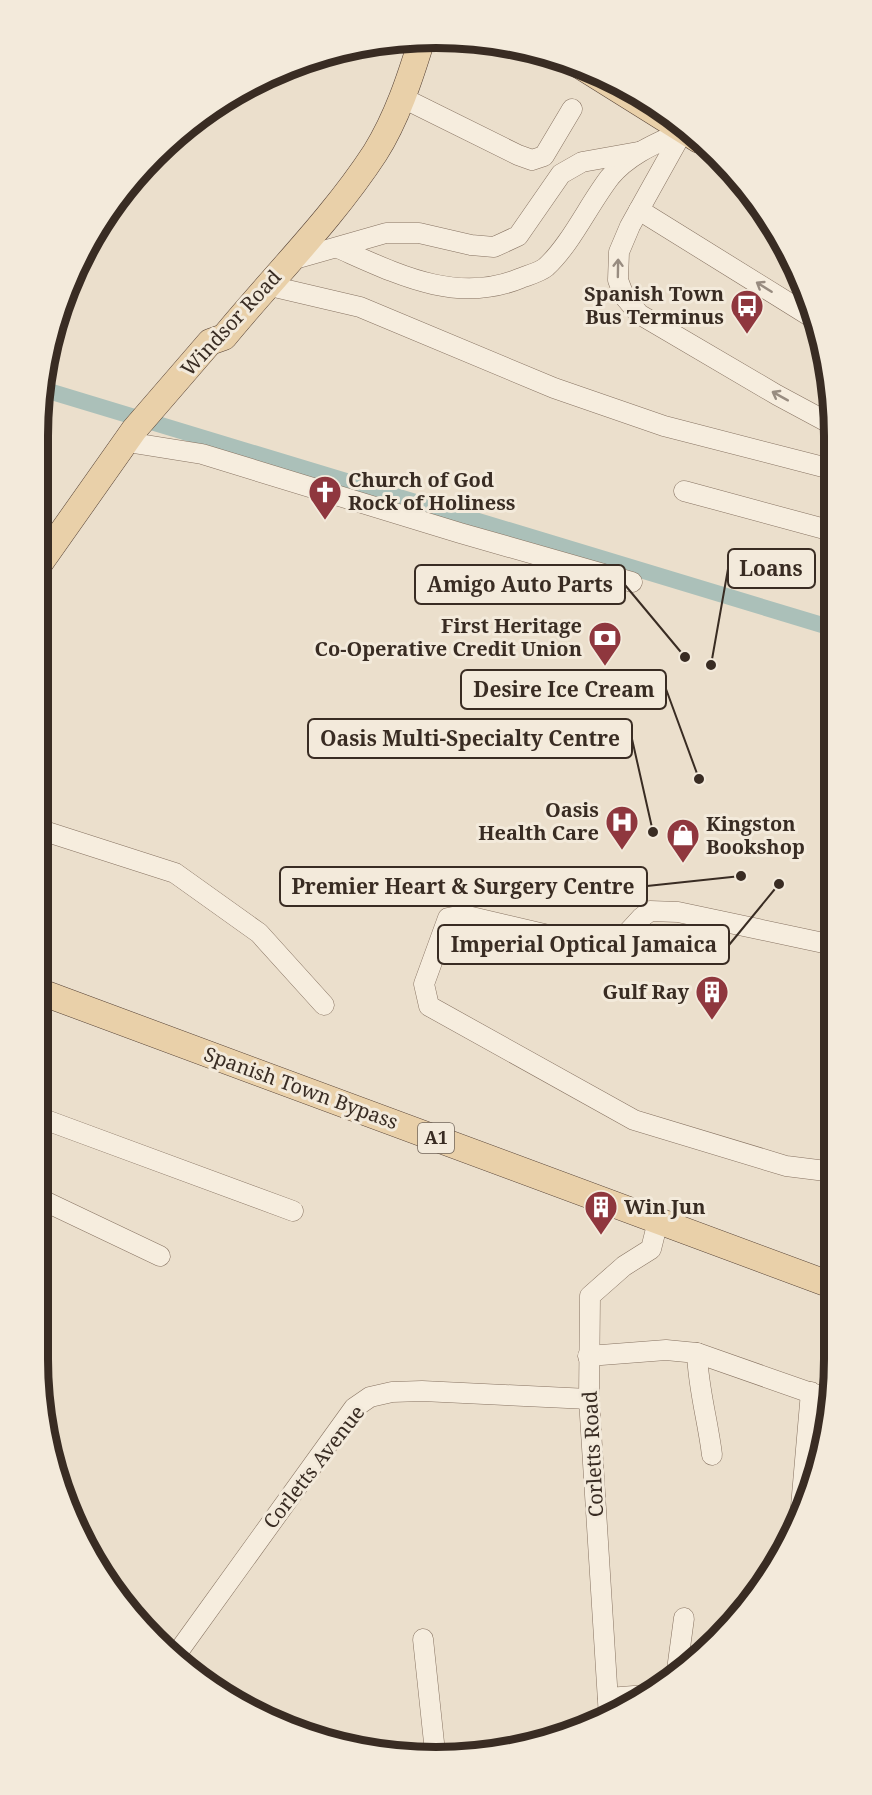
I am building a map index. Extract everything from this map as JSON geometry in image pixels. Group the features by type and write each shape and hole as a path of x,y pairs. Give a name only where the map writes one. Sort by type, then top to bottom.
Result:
{"main road":[{"name":"Windsor Road","path":"48,552 131,436 210,342 224,336 330,214 375,152 403,98 419,49"},
{"name":"Spanish Town Bypass","path":"48,995 824,1282"}],"street":[{"path":"403,98 532,160 544,156 572,109"},
{"path":"338,248 415,281 454,289 502,286 545,268 572,234 611,175 638,152 675,130"},
{"path":"678,133 619,252 618,280 624,296 639,314 823,420"},
{"path":"288,261 386,233 419,233 471,245 494,246 518,236 561,174 582,162 638,152"},
{"path":"639,210 803,312"},
{"path":"266,285 360,307 554,388 664,426 824,467"},
{"path":"131,436 202,454 449,530 632,582"},
{"path":"684,491 824,529"},
{"path":"48,832 176,873 259,933 324,1005"},
{"path":"824,943 678,912 650,911 619,942 591,945 463,915 448,918 424,984 429,1006 634,1120 786,1166 824,1171"},
{"path":"48,1121 293,1211"},
{"path":"48,1203 160,1256"},
{"name":"Corletts Road","path":"608,1707 589,1399 590,1296 624,1266 651,1249 658,1221"},
{"path":"588,1356 666,1350 697,1353 822,1396"},
{"path":"697,1353 697,1367 712,1455"},
{"name":"Corletts Avenue","path":"179,1650 354,1408 370,1397 392,1392 422,1390 589,1399"},
{"path":"803,1484 811,1392"},
{"path":"678,1662 684,1618"},
{"path":"423,1640 434,1747"}],"waterway":[{"path":"50,392 824,626"}],"place":[{"name":"Spanish Town Bus Terminus","path":"747,335"},
{"name":"Church of God Rock of Holiness","path":"325,521"},
{"name":"Amigo Auto Parts","path":"685,657"},
{"name":"Loans","path":"711,665"},
{"name":"First Heritage Co-Operative Credit Union","path":"605,667"},
{"name":"Desire Ice Cream","path":"699,779"},
{"name":"Oasis Multi-Specialty Centre","path":"653,832"},
{"name":"Oasis Health Care","path":"622,851"},
{"name":"Kingston Bookshop","path":"683,864"},
{"name":"Premier Heart & Surgery Centre","path":"741,876"},
{"name":"Imperial Optical Jamaica","path":"779,884"},
{"name":"Gulf Ray","path":"712,1021"},
{"name":"Win Jun","path":"601,1236"}]}
